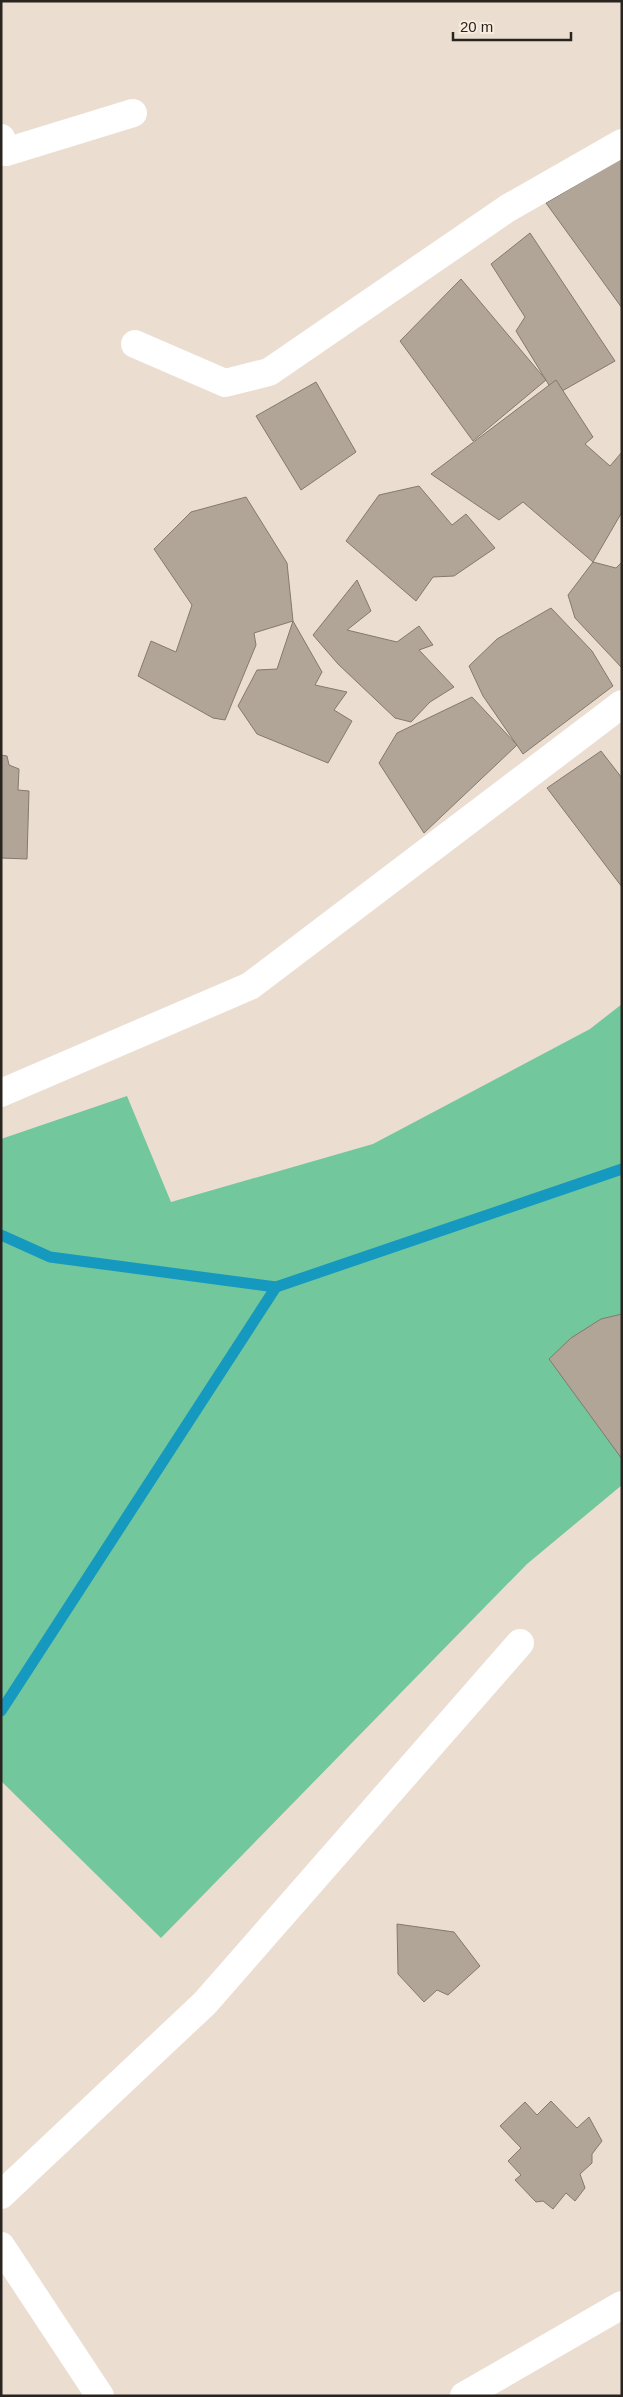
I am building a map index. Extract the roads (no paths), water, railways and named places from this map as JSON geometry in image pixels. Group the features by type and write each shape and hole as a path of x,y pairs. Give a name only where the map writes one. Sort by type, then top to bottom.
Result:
{"street":[{"path":"1,138 6,152 134,113"},
{"path":"135,344 225,383 269,372 508,208 622,143"},
{"path":"1,1093 250,986 622,704"},
{"path":"1,2196 205,2004 520,1643"},
{"path":"1,2246 100,2396"},
{"path":"464,2396 622,2305"}],"waterway":[{"path":"1,1235 50,1257 276,1287 622,1169"},
{"path":"1,1711 276,1287"}]}
